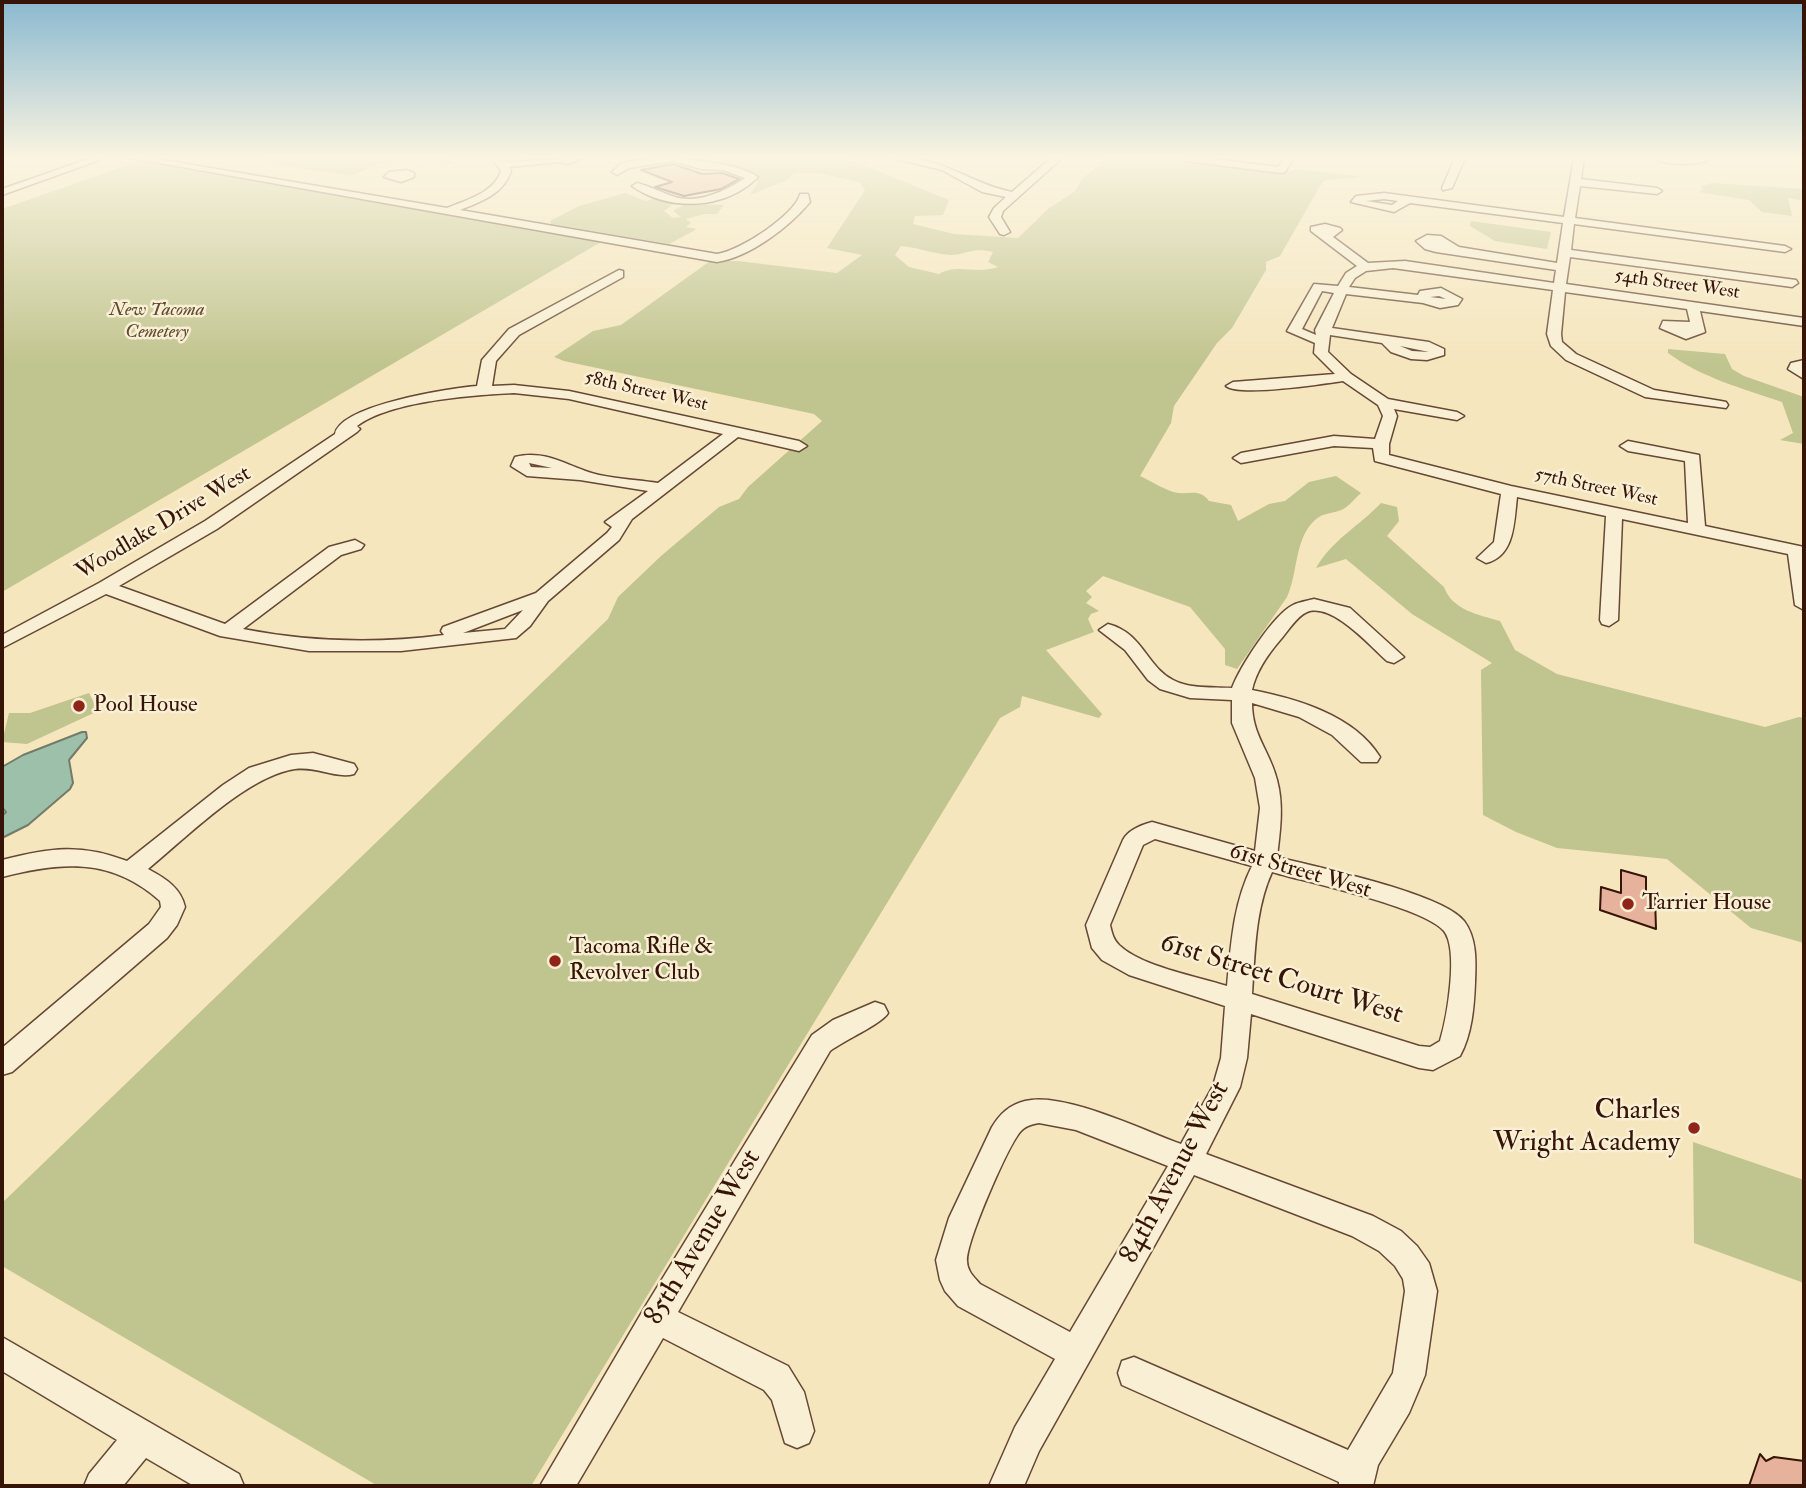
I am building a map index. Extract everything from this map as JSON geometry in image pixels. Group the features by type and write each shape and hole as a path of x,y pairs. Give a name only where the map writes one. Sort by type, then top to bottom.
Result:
{"street":[{"path":"537,227 713,258 734,255 771,227"},
{"path":"1002,227 1004,232"},
{"path":"1568,227 1554,334 1556,343 1571,357 1650,394 1714,404"},
{"path":"1619,227 1785,249"},
{"path":"1324,235 1372,266"},
{"path":"1447,249 1563,268"},
{"path":"1565,253 1792,283"},
{"path":"1372,266 1350,274 1321,335 1321,353 1346,377 1384,403 1457,416"},
{"name":"54th Street West","path":"1372,266 1413,266 1804,322"},
{"path":"484,389 489,360 514,332 619,274"},
{"path":"1386,340 1294,331 1318,287 1424,299"},
{"path":"1692,307 1697,327"},
{"path":"1804,364 1796,366 1795,369 1804,375"},
{"path":"1233,386 1346,377"},
{"name":"Woodlake Drive West","path":"2,642 105,587 246,504 342,433 343,429 358,418 397,405 484,389"},
{"name":"58th Street West","path":"484,389 556,393 799,446"},
{"path":"1381,451 1390,416 1384,403"},
{"path":"105,587 190,621 227,632 262,641 311,647 418,643 509,634 516,631 543,597 572,569 589,559 624,527 625,517 735,432"},
{"name":"57th Street West","path":"1241,458 1334,441 1381,451 1510,491 1800,551"},
{"path":"1628,446 1693,458 1697,531"},
{"path":"579,475 614,484 662,489"},
{"path":"614,484 647,501"},
{"path":"1486,558 1502,544 1510,491"},
{"path":"1609,620 1614,514"},
{"path":"227,632 335,551 355,545"},
{"path":"1800,551 1804,605"},
{"path":"418,643 543,597"},
{"name":"84th Avenue West","path":"1006,1486 1027,1439 1187,1161 1230,1074 1237,1040 1244,934 1254,886 1265,863 1271,808 1270,792 1245,734 1242,695 1253,661 1298,609 1314,605 1343,612 1394,657"},
{"path":"1108,630 1128,642 1159,680 1168,685 1194,691 1242,695 1289,705 1320,717 1354,739 1370,757"},
{"path":"130,872 231,790 257,773 291,762 313,760 346,769"},
{"name":"61st Street West","path":"1107,948 1098,935 1102,915 1134,840 1149,830 1168,833 1410,903 1431,910 1448,921 1460,939 1460,1011 1454,1042 1441,1056"},
{"path":"2,868 80,856 130,872 169,894 174,905 172,914 158,931 2,1064"},
{"name":"61st Street Court West","path":"1107,948 1117,958 1138,968 1419,1056 1433,1059 1441,1056"},
{"name":"85th Avenue West","path":"557,1486 821,1043 842,1028 875,1013"},
{"path":"1076,1353 1035,1328 978,1301 961,1287 952,1273 953,1246 964,1218 1002,1136 1020,1115 1039,1111 1068,1115 1378,1234 1406,1256 1418,1275 1420,1300 1409,1375 1397,1401 1372,1438 1357,1479 1134,1373"},
{"path":"656,1318 776,1378 787,1392 797,1432"},
{"path":"2,1353 227,1486"},
{"path":"100,1486 142,1436"}],"green space":[{"name":"New Tacoma Cemetery","path":"2,227 518,227 601,242 2,592"},
{"path":"571,227 697,229 669,244"},
{"name":"Tacoma Rifle & Revolver Club","path":"840,227 927,227 954,234 1018,238 1029,227 1296,227 1280,256 1266,262 1266,270 1232,328 1217,343 1174,406 1171,423 1140,476 1173,492 1199,493 1209,501 1231,505 1238,521 1269,504 1285,501 1309,482 1336,476 1361,493 1345,508 1318,517 1308,528 1303,537 1287,597 1237,669 1225,665 1225,649 1190,607 1103,576 1086,591 1092,597 1086,603 1099,611 1091,614 1088,619 1094,632 1046,650 1102,714 1099,718 1022,696 1020,707 1000,718 531,1486 378,1486 2,1266 2,1203 608,619 618,597 719,507 739,499 748,487 822,421 814,414 554,357 593,331 621,325 710,261 738,261 837,273 862,255 827,248","holes":["901,246 956,255 979,250 993,252 988,262 998,267 982,270 953,269 939,274 909,267 895,255"]},
{"path":"1472,227 1518,227 1551,232 1547,249 1495,241"},
{"path":"1668,349 1725,354 1732,369 1744,376 1804,397 1804,444 1780,440 1793,433 1782,402 1708,376 1668,353"},
{"path":"1381,503 1397,507 1399,521 1387,536 1444,587 1453,601 1467,610 1500,621 1515,650 1557,674 1765,727 1804,718 1804,943 1751,928 1667,859 1557,848 1483,815 1481,670 1492,663 1412,614 1346,559 1316,568 1338,541"},
{"path":"89,693 98,711 27,744 2,742 9,713 30,713"},
{"path":"1693,1142 1804,1180 1804,1283 1694,1243"}],"shaded area":[{"path":"86,732 87,738 69,760 73,783 70,789 28,825 2,838 2,816 6,812 2,807 2,767 23,755"}],"building":[{"name":"Tarrier House","path":"1621,870 1646,877 1646,895 1655,898 1656,929 1600,910 1601,887 1621,893"},
{"path":"1760,1454 1766,1461 1774,1457 1804,1461 1804,1486 1749,1486"}],"place":[{"name":"Pool House","path":"79,706"},
{"name":"Tarrier House","path":"1628,904"},
{"name":"Tacoma Rifle & Revolver Club","path":"555,961"},
{"name":"Charles Wright Academy","path":"1694,1128"}]}
